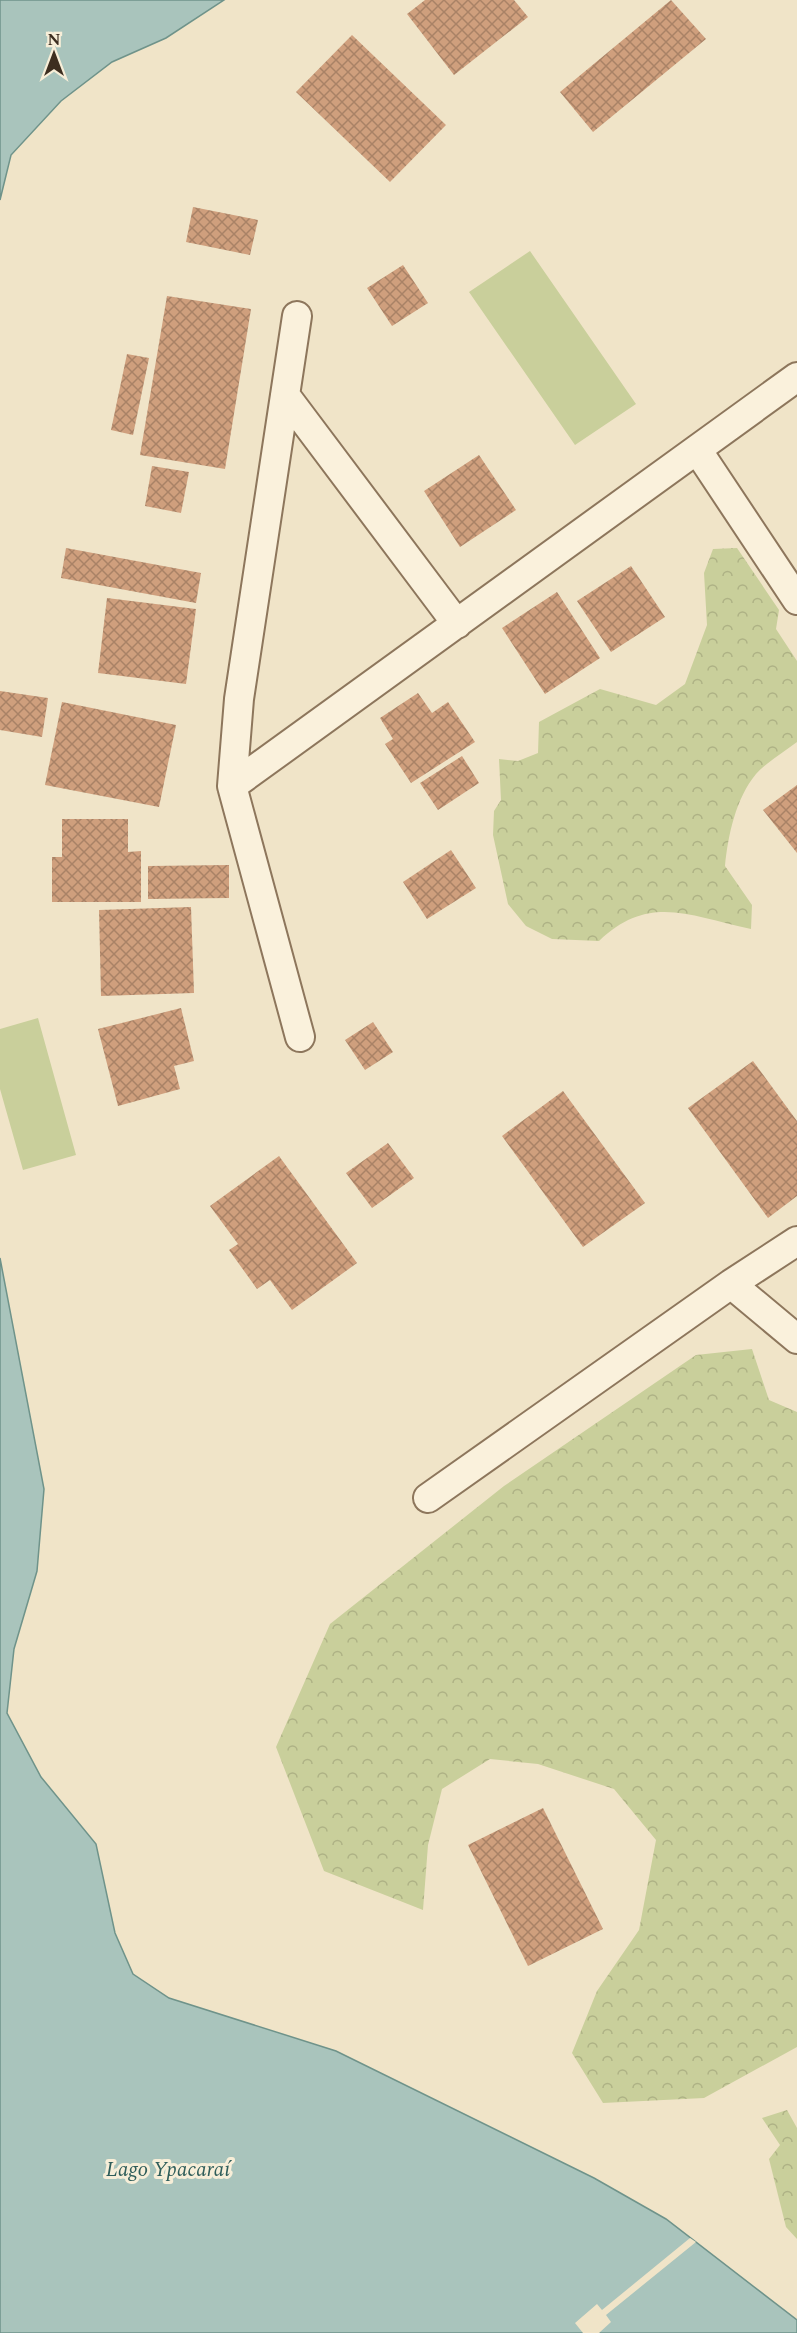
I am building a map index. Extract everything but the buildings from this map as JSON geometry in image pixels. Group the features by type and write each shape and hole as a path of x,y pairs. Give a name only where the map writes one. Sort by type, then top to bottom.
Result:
{"street":[{"path":"297,316 239,699 232,786 300,1037"},
{"path":"232,786 698,451 797,377"},
{"path":"285,395 457,624"},
{"path":"698,451 797,600"},
{"path":"428,1498 731,1284 797,1241"},
{"path":"731,1284 797,1339"}],"green space":[{"path":"530,251 636,404 575,445 469,292"},
{"path":"737,548 779,610 776,629 797,661 797,742 765,765 749,784 738,805 728,842 725,866 752,905 751,929 671,912 635,917 617,926 599,941 552,939 526,926 508,904 493,835 494,811 501,800 499,759 518,761 538,753 539,722 600,689 656,705 685,684 707,625 704,573 713,549"},
{"path":"38,1018 76,1155 23,1170 0,1089 0,1029"},
{"path":"752,1349 769,1400 797,1412 797,2047 704,2098 603,2103 572,2053 597,1991 639,1930 656,1840 614,1789 538,1764 490,1759 442,1789 428,1845 423,1910 324,1871 276,1747 330,1624 504,1486 696,1355"},
{"path":"787,2110 797,2128 797,2239 786,2227 769,2159 780,2145 762,2118"}],"water":[{"path":"0,0 224,0 166,38 112,62 61,101 11,155 0,200"},
{"name":"Lago Ypacaraí","path":"0,1258 44,1489 37,1571 14,1649 7,1713 41,1777 96,1844 115,1933 133,1974 169,1998 336,2051 594,2178 666,2219 797,2320 797,2333 0,2333"}],"pier":[{"path":"690,2238 696,2242 606,2315 611,2322 599,2333 583,2333 575,2323 597,2304 602,2310"}]}
